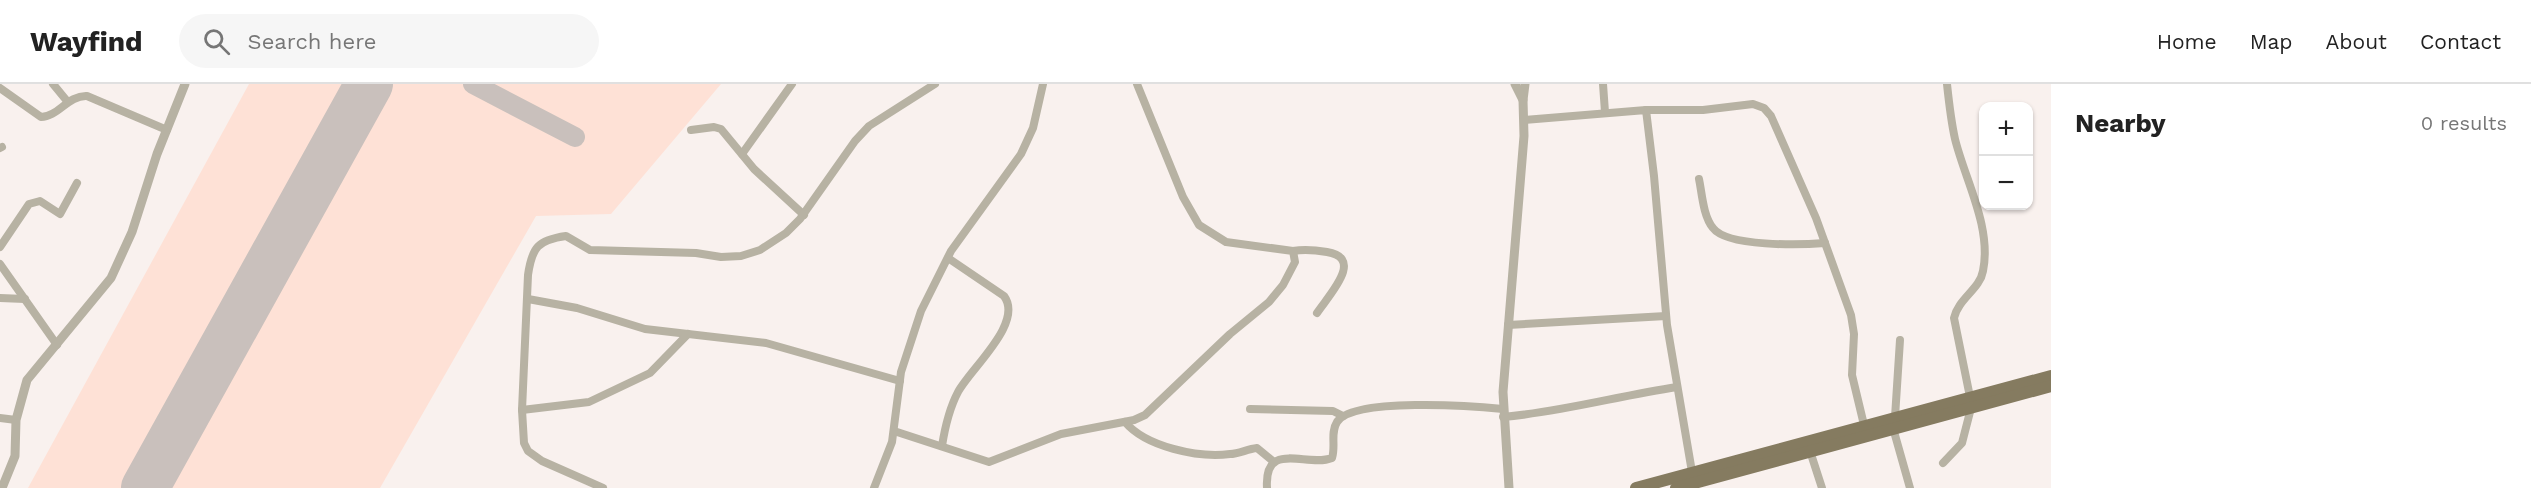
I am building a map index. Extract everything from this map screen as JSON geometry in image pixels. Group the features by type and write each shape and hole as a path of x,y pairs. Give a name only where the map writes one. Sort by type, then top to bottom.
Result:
{"main road":[{"path":"1676,488 1810,451 2051,376"},
{"path":"1971,402 2051,386"},
{"path":"1636,488 1864,425 1894,423"}],"street":[{"path":"53,84 67,101"},
{"path":"2,488 15,456 16,420 27,380 111,278 132,232 185,84"},
{"path":"742,154 792,84"},
{"path":"603,488 542,460 528,451 522,434 531,255 547,240 566,236 590,250 741,256 760,250 786,233 804,215 855,141 869,126 935,84"},
{"path":"874,488 894,431 900,381 921,311 948,258 1022,154 1033,128 1043,84"},
{"path":"1137,84 1183,197 1199,225 1226,242 1293,251 1306,249 1329,252 1339,254 1345,260 1346,266 1340,279 1317,313"},
{"path":"1515,84 1523,100"},
{"path":"1509,488 1503,413 1525,84"},
{"path":"1603,84 1605,112"},
{"path":"1943,464 1962,443 1971,402 1954,318 1959,306 1981,278 1985,259 1978,212 1956,140 1947,84"},
{"path":"0,88 41,117 48,117 67,101 78,96 87,96 167,130"},
{"path":"1524,120 1605,112 1703,110 1753,104 1764,108 1771,116 1825,243 1851,315 1854,334 1852,375 1864,425"},
{"path":"1646,110 1666,316 1692,472"},
{"path":"691,130 714,127 722,129 754,169 804,215"},
{"path":"1699,179 1711,226 1721,235 1782,245 1825,243"},
{"path":"0,247 29,204 40,201 60,214 77,183"},
{"path":"894,431 990,462 1061,434 1125,422 1145,415 1230,334 1269,302 1283,285 1295,262 1293,251"},
{"path":"942,446 947,419 956,398 994,344 1007,322 1010,311 1009,303 1004,296 948,258"},
{"path":"0,264 57,345"},
{"path":"0,298 25,299"},
{"path":"528,300 577,308 645,328 766,343 900,381"},
{"path":"1508,325 1666,316"},
{"path":"522,410 589,402 650,373 688,334"},
{"path":"1900,340 1894,423 1910,488"},
{"path":"1267,488 1266,476 1274,462 1293,458 1330,459 1334,450 1334,428 1343,416 1360,409 1383,406 1466,405 1503,413 1536,414 1624,395 1677,387"},
{"path":"1250,409 1334,411 1343,416"},
{"path":"0,418 16,420"},
{"path":"1125,422 1141,435 1179,449 1226,455 1257,448 1274,462"},
{"path":"1810,451 1822,488"}],"shaded area":[{"path":"249,84 721,84 611,214 536,216 380,488 28,488"}],"taxiway":[{"path":"473,84 575,137"}],"runway":[{"path":"145,488 369,84"}]}
